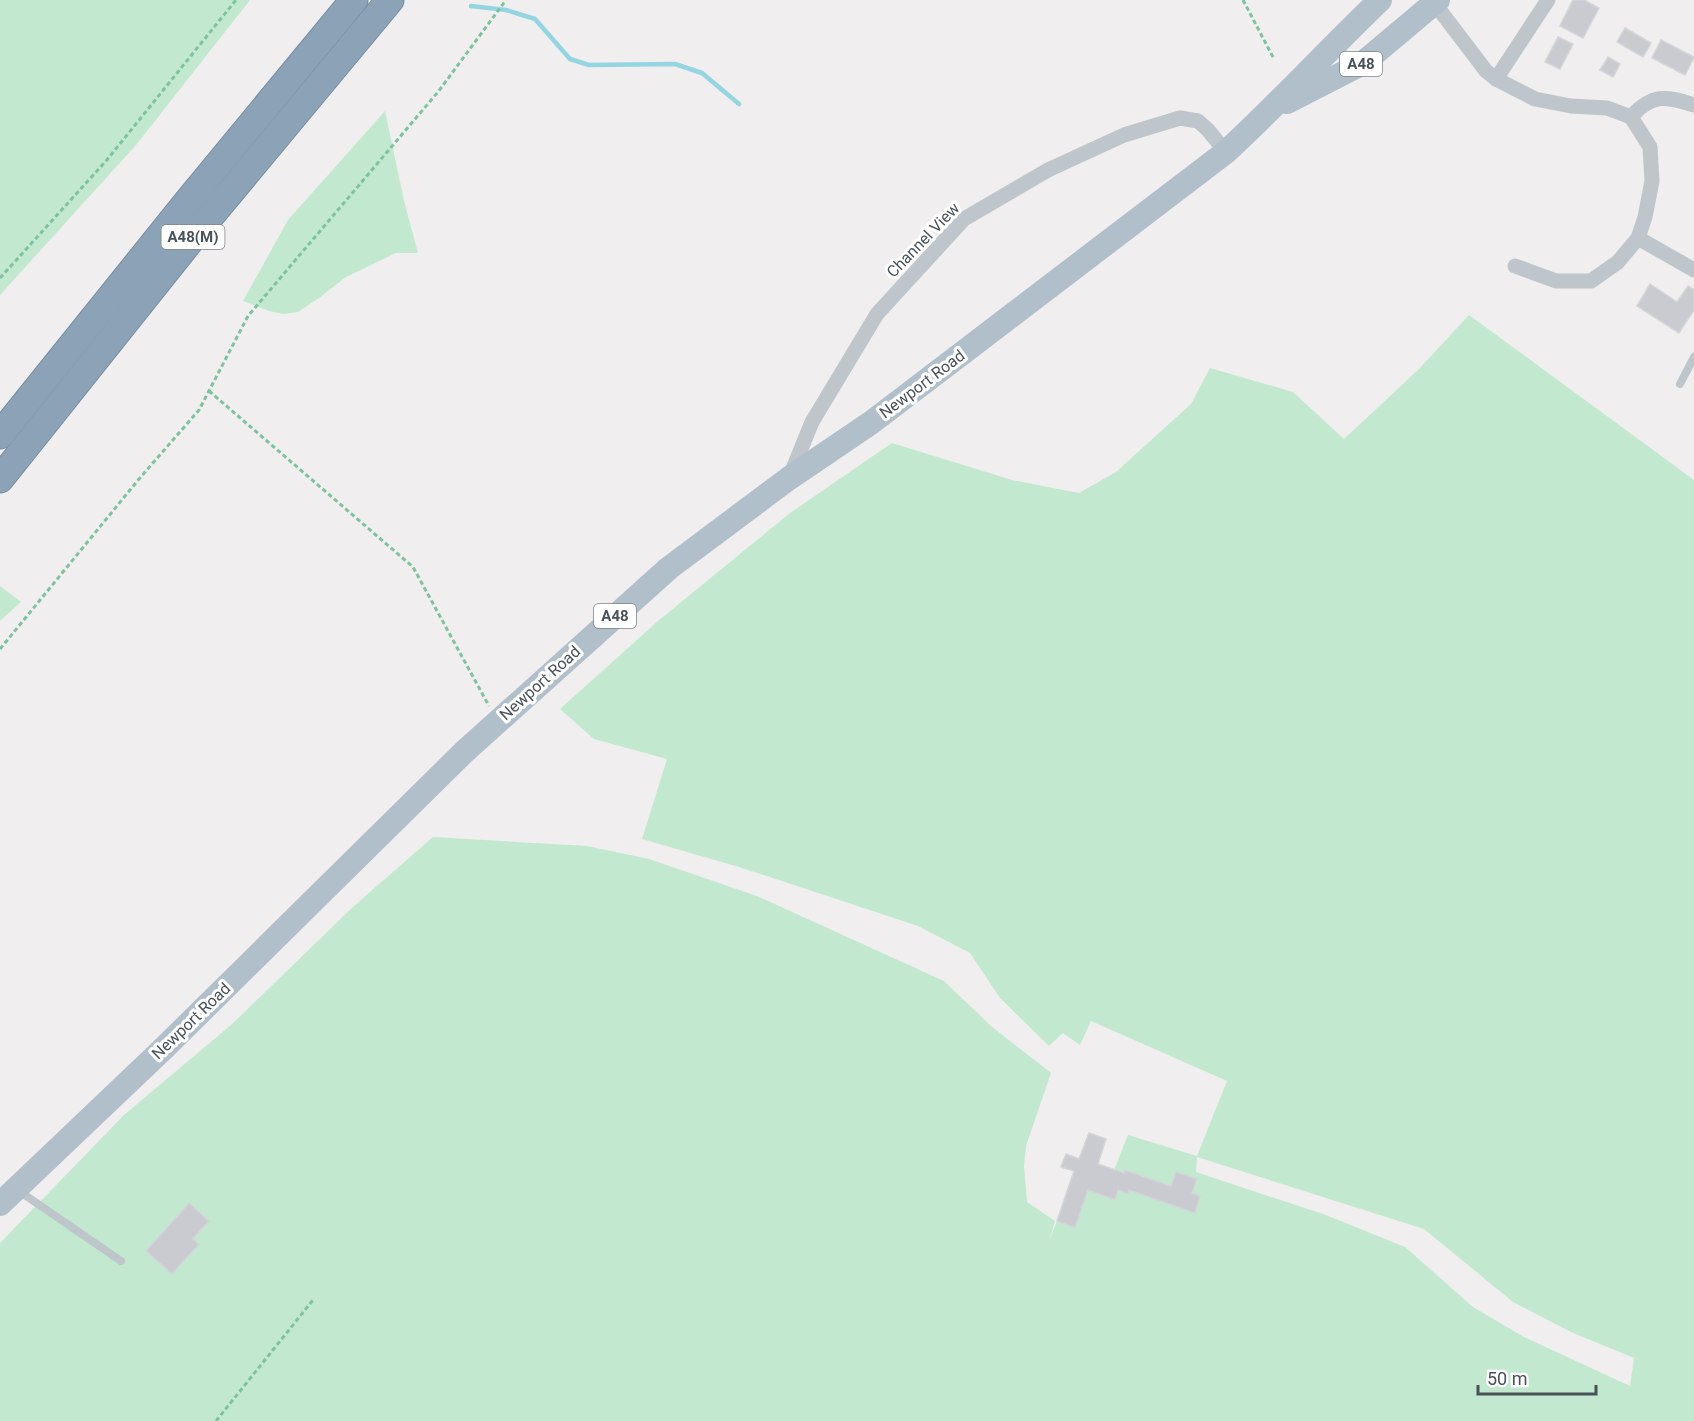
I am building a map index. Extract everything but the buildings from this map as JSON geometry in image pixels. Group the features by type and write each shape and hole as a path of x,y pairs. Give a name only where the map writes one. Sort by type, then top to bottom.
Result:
{"highway":[{"name":"A48(M)","path":"0,435 209,174 354,0"},
{"name":"A48(M)","path":"0,479 200,229 390,0"}],"main road":[{"name":"Newport Road","path":"8,1196 171,1041 464,752 669,568 788,479 872,422 1226,152 1272,110 1328,49 1380,0"},
{"name":"Newport Road","path":"1272,110 1364,63 1435,1"}],"street":[{"path":"1497,79 1548,0"},
{"path":"1435,1 1486,71 1497,79 1535,99 1571,106 1607,108 1631,117 1650,147 1652,181 1645,217 1638,238 1618,262 1591,281 1556,281 1515,266"},
{"path":"1631,117 1642,104 1664,97 1694,105"},
{"name":"Channel View","path":"788,479 812,422 877,314 964,219 1047,170 1124,135 1180,118 1198,121 1208,129 1226,152"},
{"path":"1638,238 1694,270"}],"lane":[{"path":"1680,384 1694,357"},
{"path":"8,1196 121,1261"}],"path":[{"path":"0,278 106,161 236,0"},
{"path":"0,649 139,479 200,410 248,316 438,92 506,0"},
{"path":"1243,0 1274,59"},
{"path":"209,391 413,567 497,721"},
{"path":"216,1421 314,1300"}],"green space":[{"path":"0,0 250,0 136,145 0,295"},
{"path":"385,111 404,201 418,253 396,253 346,277 298,312 283,314 243,301 288,220"},
{"path":"1469,315 1694,480 1694,1421 0,1421 0,1243 124,1115 231,1025 354,906 433,837 587,846 649,859 757,896 944,981 991,1026 1051,1073 1026,1146 1024,1166 1027,1202 1055,1221 1049,1241 1057,1221 1075,1227 1088,1190 1114,1200 1118,1190 1127,1194 1129,1190 1195,1212 1200,1196 1192,1193 1196,1179 1177,1172 1171,1186 1114,1170 1128,1135 1197,1156 1227,1081 1091,1021 1080,1045 1063,1033 1049,1046 1000,998 970,953 918,926 739,867 642,839 667,759 594,739 560,709 658,621 790,513 892,443 1012,480 1079,493 1116,472 1191,404 1210,368 1293,392 1344,439 1419,369","holes":["1197,1157 1424,1229 1513,1302 1571,1332 1634,1358 1630,1386 1524,1337 1473,1307 1405,1247 1326,1215 1196,1172"]},
{"path":"0,586 21,602 0,621"}],"waterway":[{"path":"471,6 506,10 535,19 570,59 589,65 675,64 702,73 739,104"}]}
